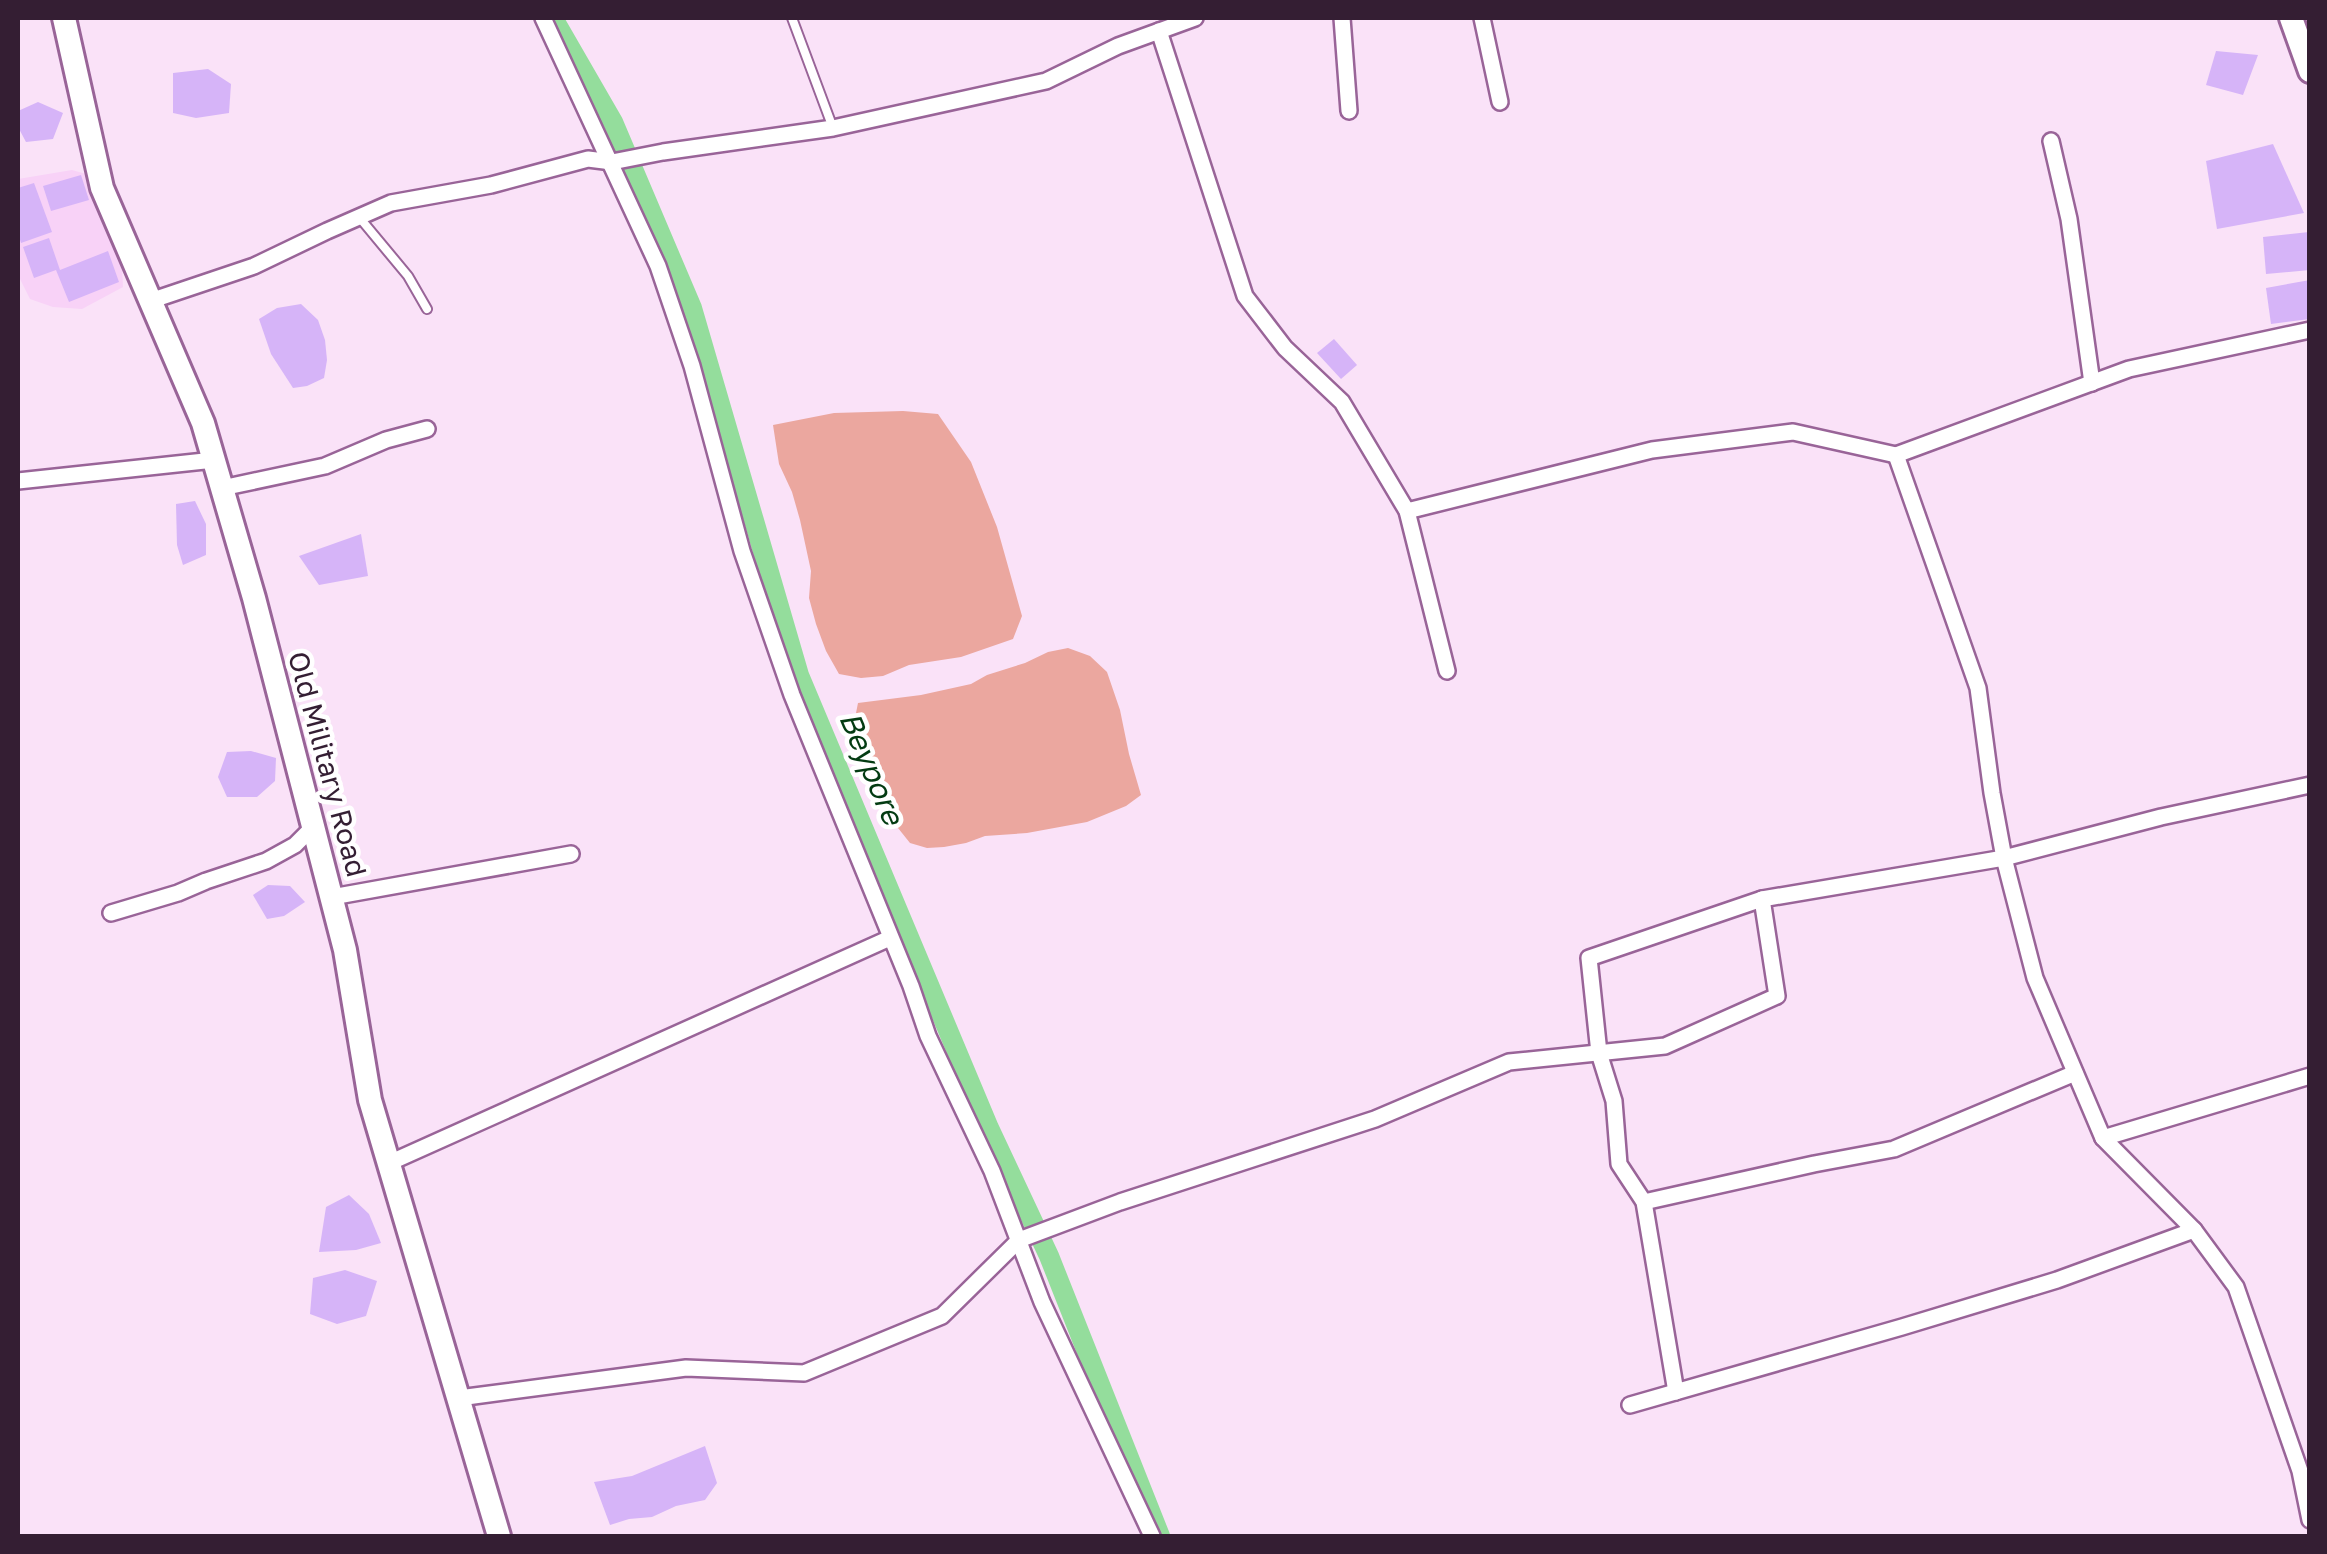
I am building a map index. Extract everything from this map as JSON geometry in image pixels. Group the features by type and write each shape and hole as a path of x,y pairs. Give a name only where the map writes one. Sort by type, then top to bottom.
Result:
{"main road":[{"name":"Old Military Road","path":"64,18 102,188 203,423 254,598 345,950 370,1100 499,1536"},
{"path":"2291,18 2310,70"}],"street":[{"path":"543,18 658,266 692,366 742,551 792,695 928,1036 992,1170 1042,1302 1152,1536"},
{"path":"150,301 254,266 392,204 491,185 588,159 612,162 832,128 1046,82 1118,46 1195,18"},
{"path":"1342,18 1348,111"},
{"path":"1482,18 1500,102"},
{"path":"1159,31 1245,296 1285,348 1342,402 1406,511 1447,672"},
{"path":"2051,141 2069,219 2092,383"},
{"path":"1406,511 1652,450 1793,432 1896,455 2129,369 2310,330"},
{"path":"222,488 325,466 386,440 427,429"},
{"path":"1896,455 1978,688 2004,858 2035,978 2103,1138 2194,1230 2236,1287 2300,1471 2310,1520"},
{"path":"18,481 214,460"},
{"path":"1676,1392 1644,1202 1619,1164 1614,1100 1600,1053 1589,958 1762,898 2004,858 2161,817 2310,785"},
{"path":"111,912 266,861 313,827"},
{"path":"332,897 571,854"},
{"path":"458,1398 686,1368 804,1373 942,1316 1020,1240 1120,1202 1375,1120 1509,1062 1665,1046 1777,996 1762,898"},
{"path":"389,1163 890,938"},
{"path":"1644,1202 1894,1149 2076,1073"},
{"path":"2103,1138 2310,1076"},
{"path":"1630,1405 2057,1280 2194,1230"}],"lane":[{"path":"792,18 832,128"},
{"path":"359,217 408,276 427,308"}],"shaded area":[{"path":"72,170 86,174 116,239 122,266 123,287 82,309 53,307 30,299 18,275 18,179"},
{"path":"834,413 938,414 971,462 997,527 1022,616 1013,639 961,657 909,665 883,676 839,674 826,651 809,598 811,571 792,492 779,464 773,425"},
{"path":"1068,648 1090,656 1107,672 1141,795 1126,806 1087,822 985,836 944,847 910,843 878,803 853,728 858,703 971,684 1048,652"}],"building":[{"path":"2216,51 2258,55 2243,95 2206,85"},
{"path":"208,69 231,84 229,113 196,118 173,113 173,73"},
{"path":"38,102 63,113 53,139 26,142 18,127 18,111"},
{"path":"2273,144 2304,213 2217,229 2206,161"},
{"path":"81,175 89,200 51,211 43,186"},
{"path":"34,183 52,232 21,243 18,188"},
{"path":"2309,232 2310,270 2266,274 2263,237"},
{"path":"49,238 60,270 108,251 119,282 69,302 56,270 34,278 23,247"},
{"path":"2310,280 2310,319 2271,324 2266,288"},
{"path":"301,304 318,320 327,360 324,378 293,388 271,354 259,319 277,308"},
{"path":"1334,339 1357,365 1341,379 1317,353"},
{"path":"195,501 206,524 206,555 183,565 177,545 176,504"},
{"path":"361,534 368,576 319,585 299,556"},
{"path":"251,751 276,758 275,781 257,797 227,797 218,777 227,752"},
{"path":"268,885 290,886 305,902 284,916 267,919 253,895"},
{"path":"349,1195 369,1214 381,1243 356,1250 319,1252 326,1207"},
{"path":"345,1270 377,1281 366,1316 337,1324 310,1314 313,1278"},
{"path":"705,1446 717,1483 705,1500 610,1525 594,1482 632,1476"}],"waterway":[{"name":"Beypore","path":"553,18 613,122 692,308 799,675 989,1128 1049,1256 1160,1536"}]}
